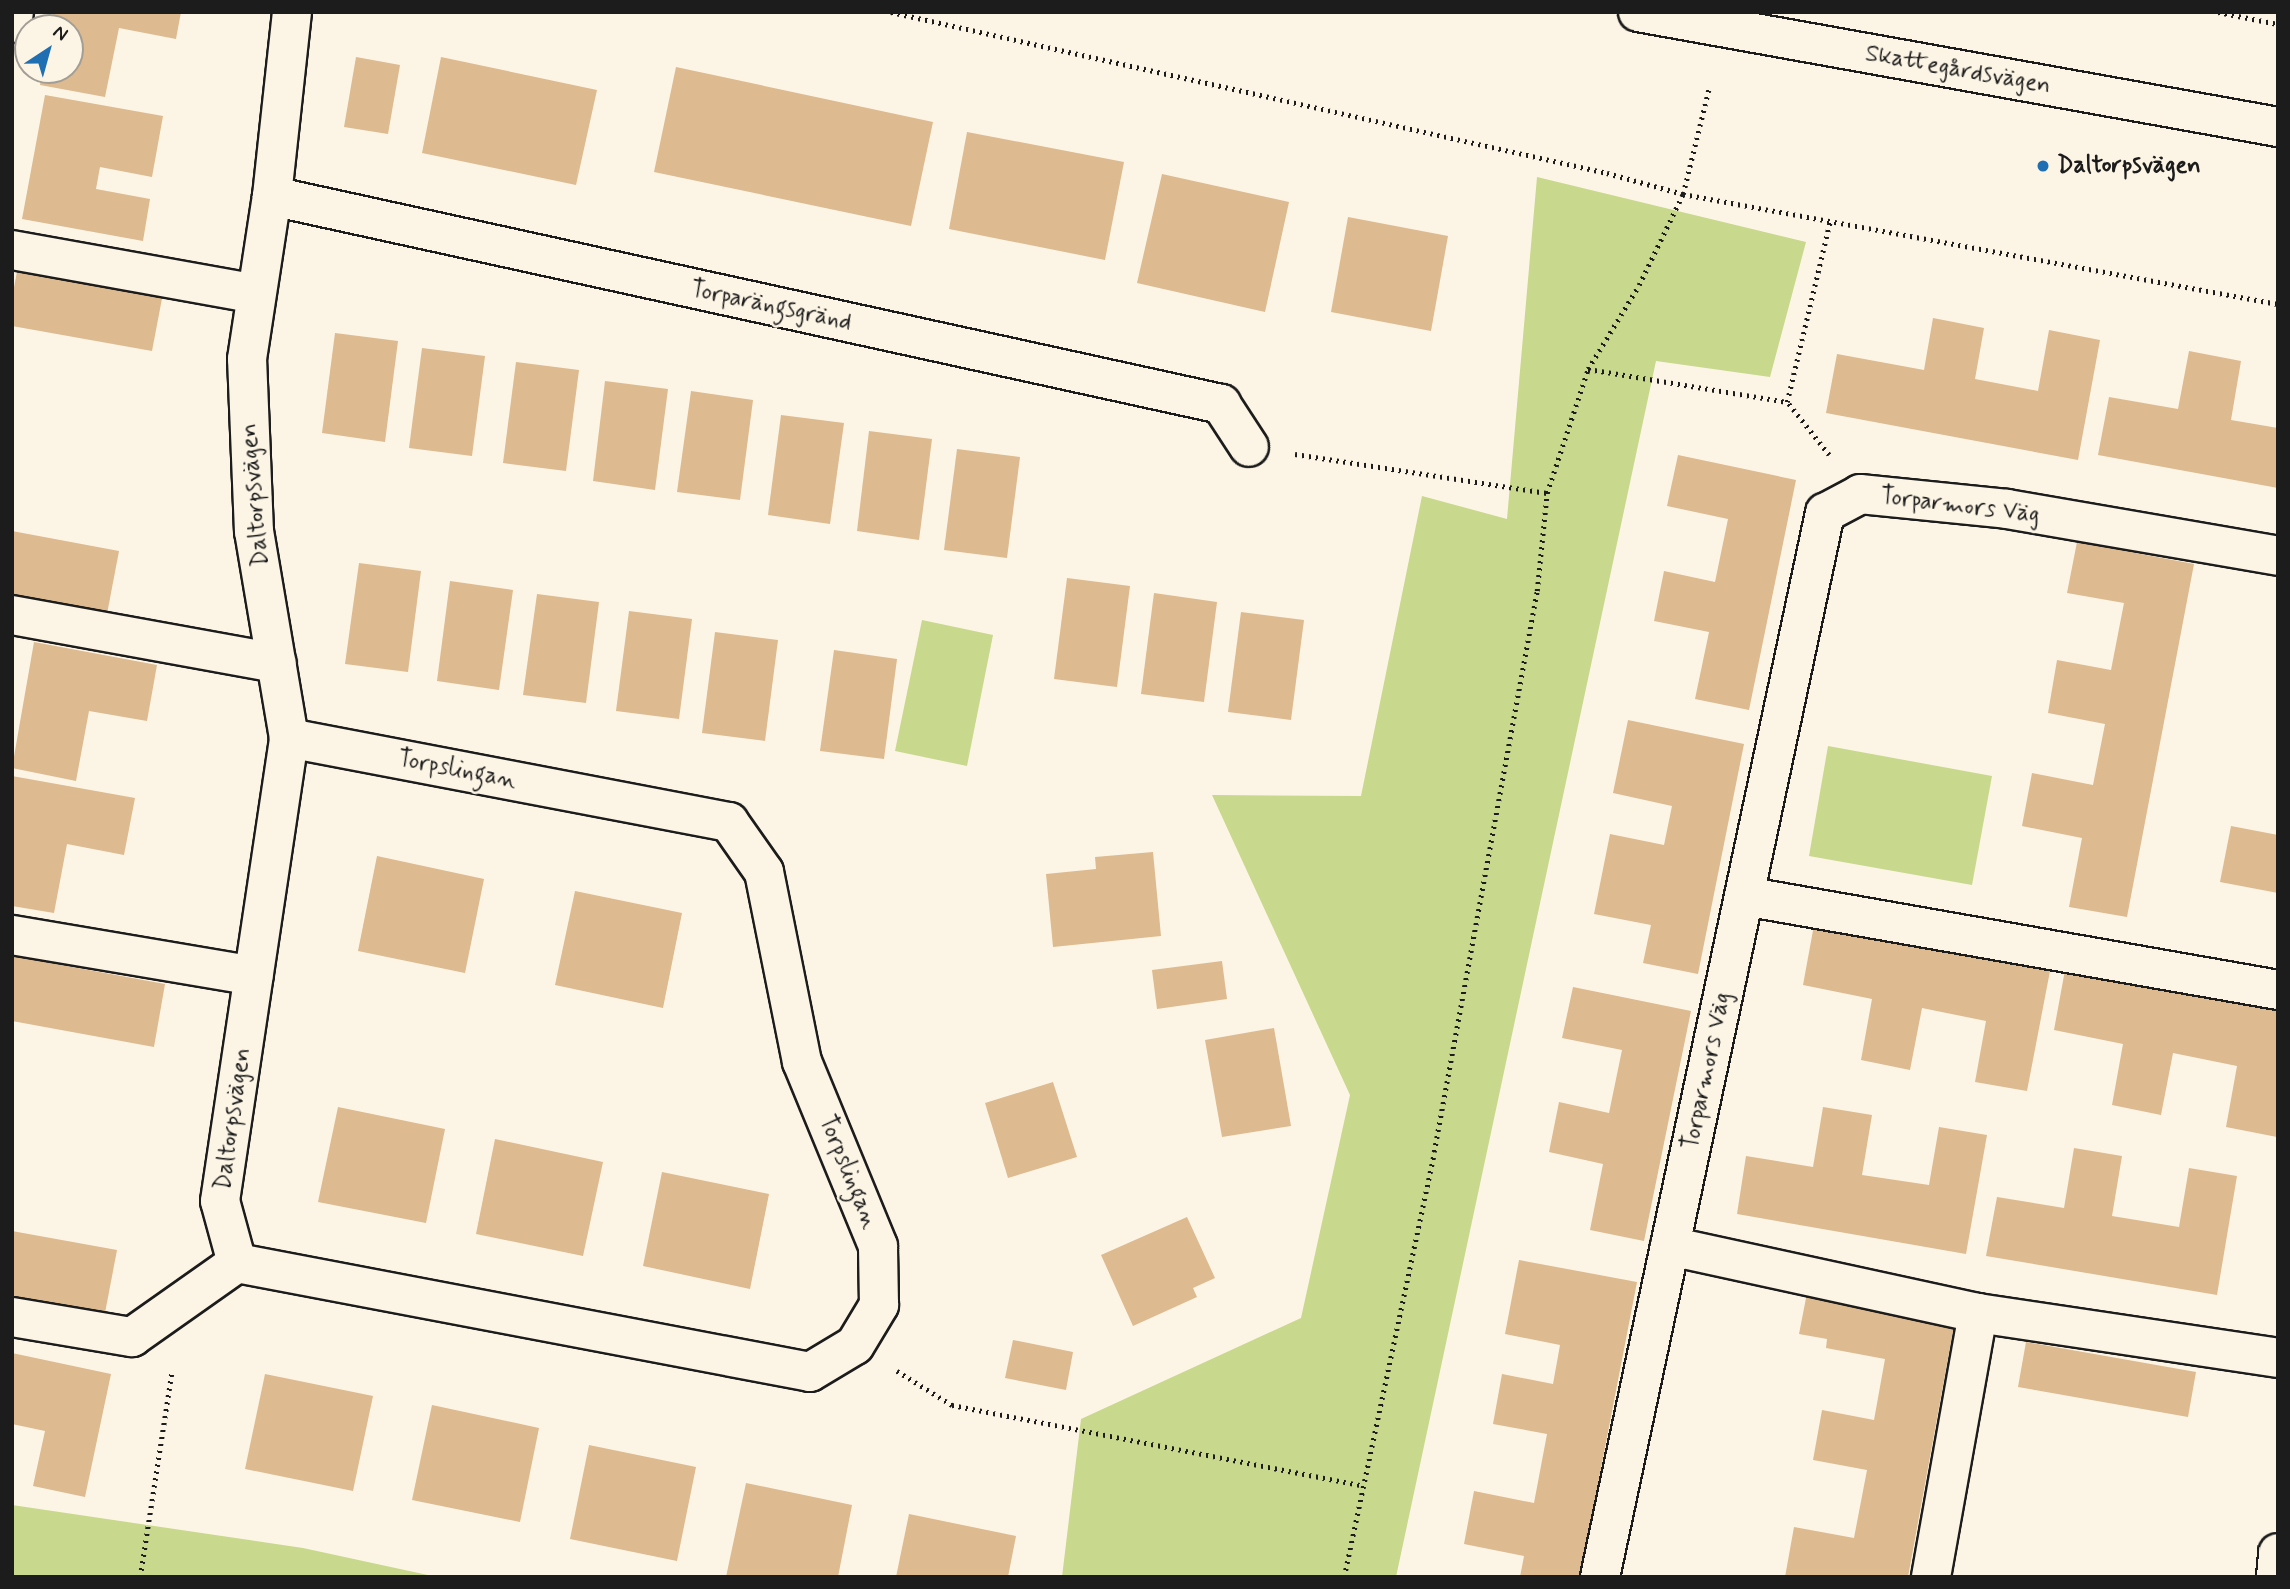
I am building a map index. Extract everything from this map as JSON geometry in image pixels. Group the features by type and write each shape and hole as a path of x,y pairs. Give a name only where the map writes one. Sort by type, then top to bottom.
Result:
{"street":[{"path":"12,23 14,12"},
{"name":"Daltorpsvägen","path":"237,1263 220,1201 289,738 254,532 247,359 272,196 292,12"},
{"name":"Skattegårdsvägen","path":"1638,12 2278,127"},
{"name":"Torparängsgränd","path":"272,196 1221,404 1249,447"},
{"path":"12,250 256,294"},
{"name":"Torparmors Väg","path":"1600,1577 1825,513 1860,494 2007,509 2278,556"},
{"path":"12,615 277,663"},
{"name":"Torpslingan","path":"237,1263 810,1372 855,1345 879,1305 878,1245 802,1062 764,872 729,822 289,738"},
{"path":"1744,896 2278,990"},
{"path":"12,935 254,976"},
{"path":"1670,1247 1978,1313 2278,1358"},
{"path":"12,1317 132,1337 183,1298 237,1263"},
{"path":"1931,1577 1978,1313"},
{"path":"2276,1577 2278,1553"}],"path":[{"path":"891,12 1607,173 1684,194 2278,304"},
{"path":"2218,12 2278,24"},
{"path":"1345,1577 1434,1152 1537,591 1547,493 1588,369 1639,285 1684,194 1709,88"},
{"path":"1787,402 1830,221"},
{"path":"1588,369 1787,402 1860,494"},
{"path":"1249,447 1547,493"},
{"path":"140,1577 183,1298"},
{"path":"855,1345 952,1405 1363,1486"}],"green space":[{"path":"1537,177 1806,242 1770,377 1656,361 1396,1577 1062,1577 1081,1419 1301,1318 1350,1095 1212,795 1361,796 1422,496 1507,519"},
{"path":"922,620 993,635 967,766 895,751"},
{"path":"1828,746 1992,776 1972,885 1809,856"},
{"path":"12,1505 303,1548 437,1577 12,1577"}],"building":[{"path":"181,12 176,39 119,28 105,97 40,85 84,84 84,14 53,14"},
{"path":"356,57 400,65 388,134 344,127"},
{"path":"441,57 597,90 576,185 422,153"},
{"path":"676,67 933,122 911,226 654,172"},
{"path":"45,95 163,116 152,177 100,167 96,189 150,199 143,241 22,219"},
{"path":"967,132 1124,162 1105,260 949,229"},
{"path":"1162,174 1289,202 1265,312 1137,283"},
{"path":"1348,217 1448,236 1431,331 1331,312"},
{"path":"19,261 164,288 152,351 12,326 12,298"},
{"path":"1933,318 1984,328 1975,379 2038,391 2049,330 2100,340 2078,460 1826,413 1837,354 1924,370"},
{"path":"335,333 398,341 385,442 322,433"},
{"path":"422,348 485,356 472,456 409,448"},
{"path":"2189,351 2241,361 2231,420 2278,428 2278,488 2098,455 2109,397 2178,409"},
{"path":"516,362 579,370 566,471 503,463"},
{"path":"605,381 668,389 655,490 593,481"},
{"path":"691,391 753,400 740,500 677,492"},
{"path":"781,415 844,423 830,524 768,515"},
{"path":"869,431 932,439 919,540 857,531"},
{"path":"957,449 1020,457 1007,558 944,550"},
{"path":"1678,455 1796,480 1749,710 1695,699 1709,632 1654,621 1664,571 1715,582 1728,519 1667,506"},
{"path":"12,531 119,551 107,614 12,597"},
{"path":"2077,542 2194,564 2127,917 2069,907 2082,838 2022,826 2032,773 2093,785 2105,724 2048,713 2057,660 2111,670 2124,603 2067,593"},
{"path":"359,563 421,571 408,672 345,664"},
{"path":"1067,578 1130,586 1117,687 1054,679"},
{"path":"450,581 513,590 499,690 437,681"},
{"path":"1154,593 1217,602 1204,702 1141,694"},
{"path":"537,594 599,602 586,703 523,695"},
{"path":"629,611 692,619 679,719 616,711"},
{"path":"1241,612 1304,620 1291,720 1228,712"},
{"path":"715,632 778,640 765,741 702,733"},
{"path":"34,642 157,665 147,721 89,711 76,781 12,768"},
{"path":"834,650 897,659 884,759 820,751"},
{"path":"1628,720 1744,744 1698,974 1643,963 1651,925 1594,914 1610,834 1664,845 1672,806 1613,793"},
{"path":"12,776 135,798 124,855 67,844 54,913 12,906"},
{"path":"2231,826 2278,835 2278,893 2220,882"},
{"path":"1153,852 1161,936 1053,947 1046,874 1096,869 1095,857"},
{"path":"377,856 484,879 465,973 358,951"},
{"path":"575,891 682,913 663,1008 555,985"},
{"path":"1814,925 2050,971 2027,1091 1975,1082 1986,1021 1922,1008 1910,1070 1861,1060 1872,999 1803,985"},
{"path":"12,956 165,984 154,1047 12,1021"},
{"path":"1222,961 1227,999 1157,1009 1152,970"},
{"path":"2065,970 2278,1011 2277,1137 2226,1127 2237,1066 2173,1053 2161,1115 2112,1105 2123,1044 2054,1030"},
{"path":"1573,987 1691,1011 1644,1241 1590,1230 1603,1164 1549,1152 1559,1102 1609,1113 1622,1050 1562,1038"},
{"path":"1274,1028 1291,1126 1222,1137 1205,1040"},
{"path":"1053,1082 1077,1157 1008,1178 985,1103"},
{"path":"338,1107 445,1129 426,1223 318,1202"},
{"path":"1823,1107 1872,1115 1862,1175 1929,1185 1939,1127 1987,1135 1966,1254 1737,1214 1746,1156 1813,1167"},
{"path":"495,1139 603,1162 583,1256 476,1234"},
{"path":"2074,1148 2122,1156 2112,1216 2179,1227 2189,1168 2237,1176 2217,1295 1986,1256 1997,1197 2064,1208"},
{"path":"662,1172 769,1194 750,1289 643,1266"},
{"path":"1187,1217 1215,1278 1193,1288 1197,1297 1133,1326 1101,1255"},
{"path":"12,1231 117,1250 105,1313 12,1296"},
{"path":"1519,1260 1637,1282 1580,1577 1520,1577 1524,1556 1464,1544 1474,1491 1534,1503 1547,1434 1493,1424 1502,1374 1553,1384 1560,1345 1505,1334"},
{"path":"1807,1293 1955,1320 1908,1577 1785,1577 1794,1527 1854,1538 1867,1470 1813,1460 1822,1410 1874,1420 1885,1359 1826,1348 1827,1339 1799,1334"},
{"path":"1013,1340 1073,1352 1066,1390 1005,1378"},
{"path":"2026,1342 2196,1372 2188,1417 2018,1387"},
{"path":"12,1353 111,1374 85,1497 33,1486 45,1431 12,1424"},
{"path":"265,1374 373,1396 353,1491 245,1469"},
{"path":"432,1405 539,1428 520,1522 412,1500"},
{"path":"589,1445 696,1467 677,1561 570,1539"},
{"path":"746,1483 852,1505 838,1577 726,1577"},
{"path":"909,1514 1016,1536 1008,1577 896,1577"}],"place":[{"name":"Daltorpsvägen","path":"2043,166"}]}
